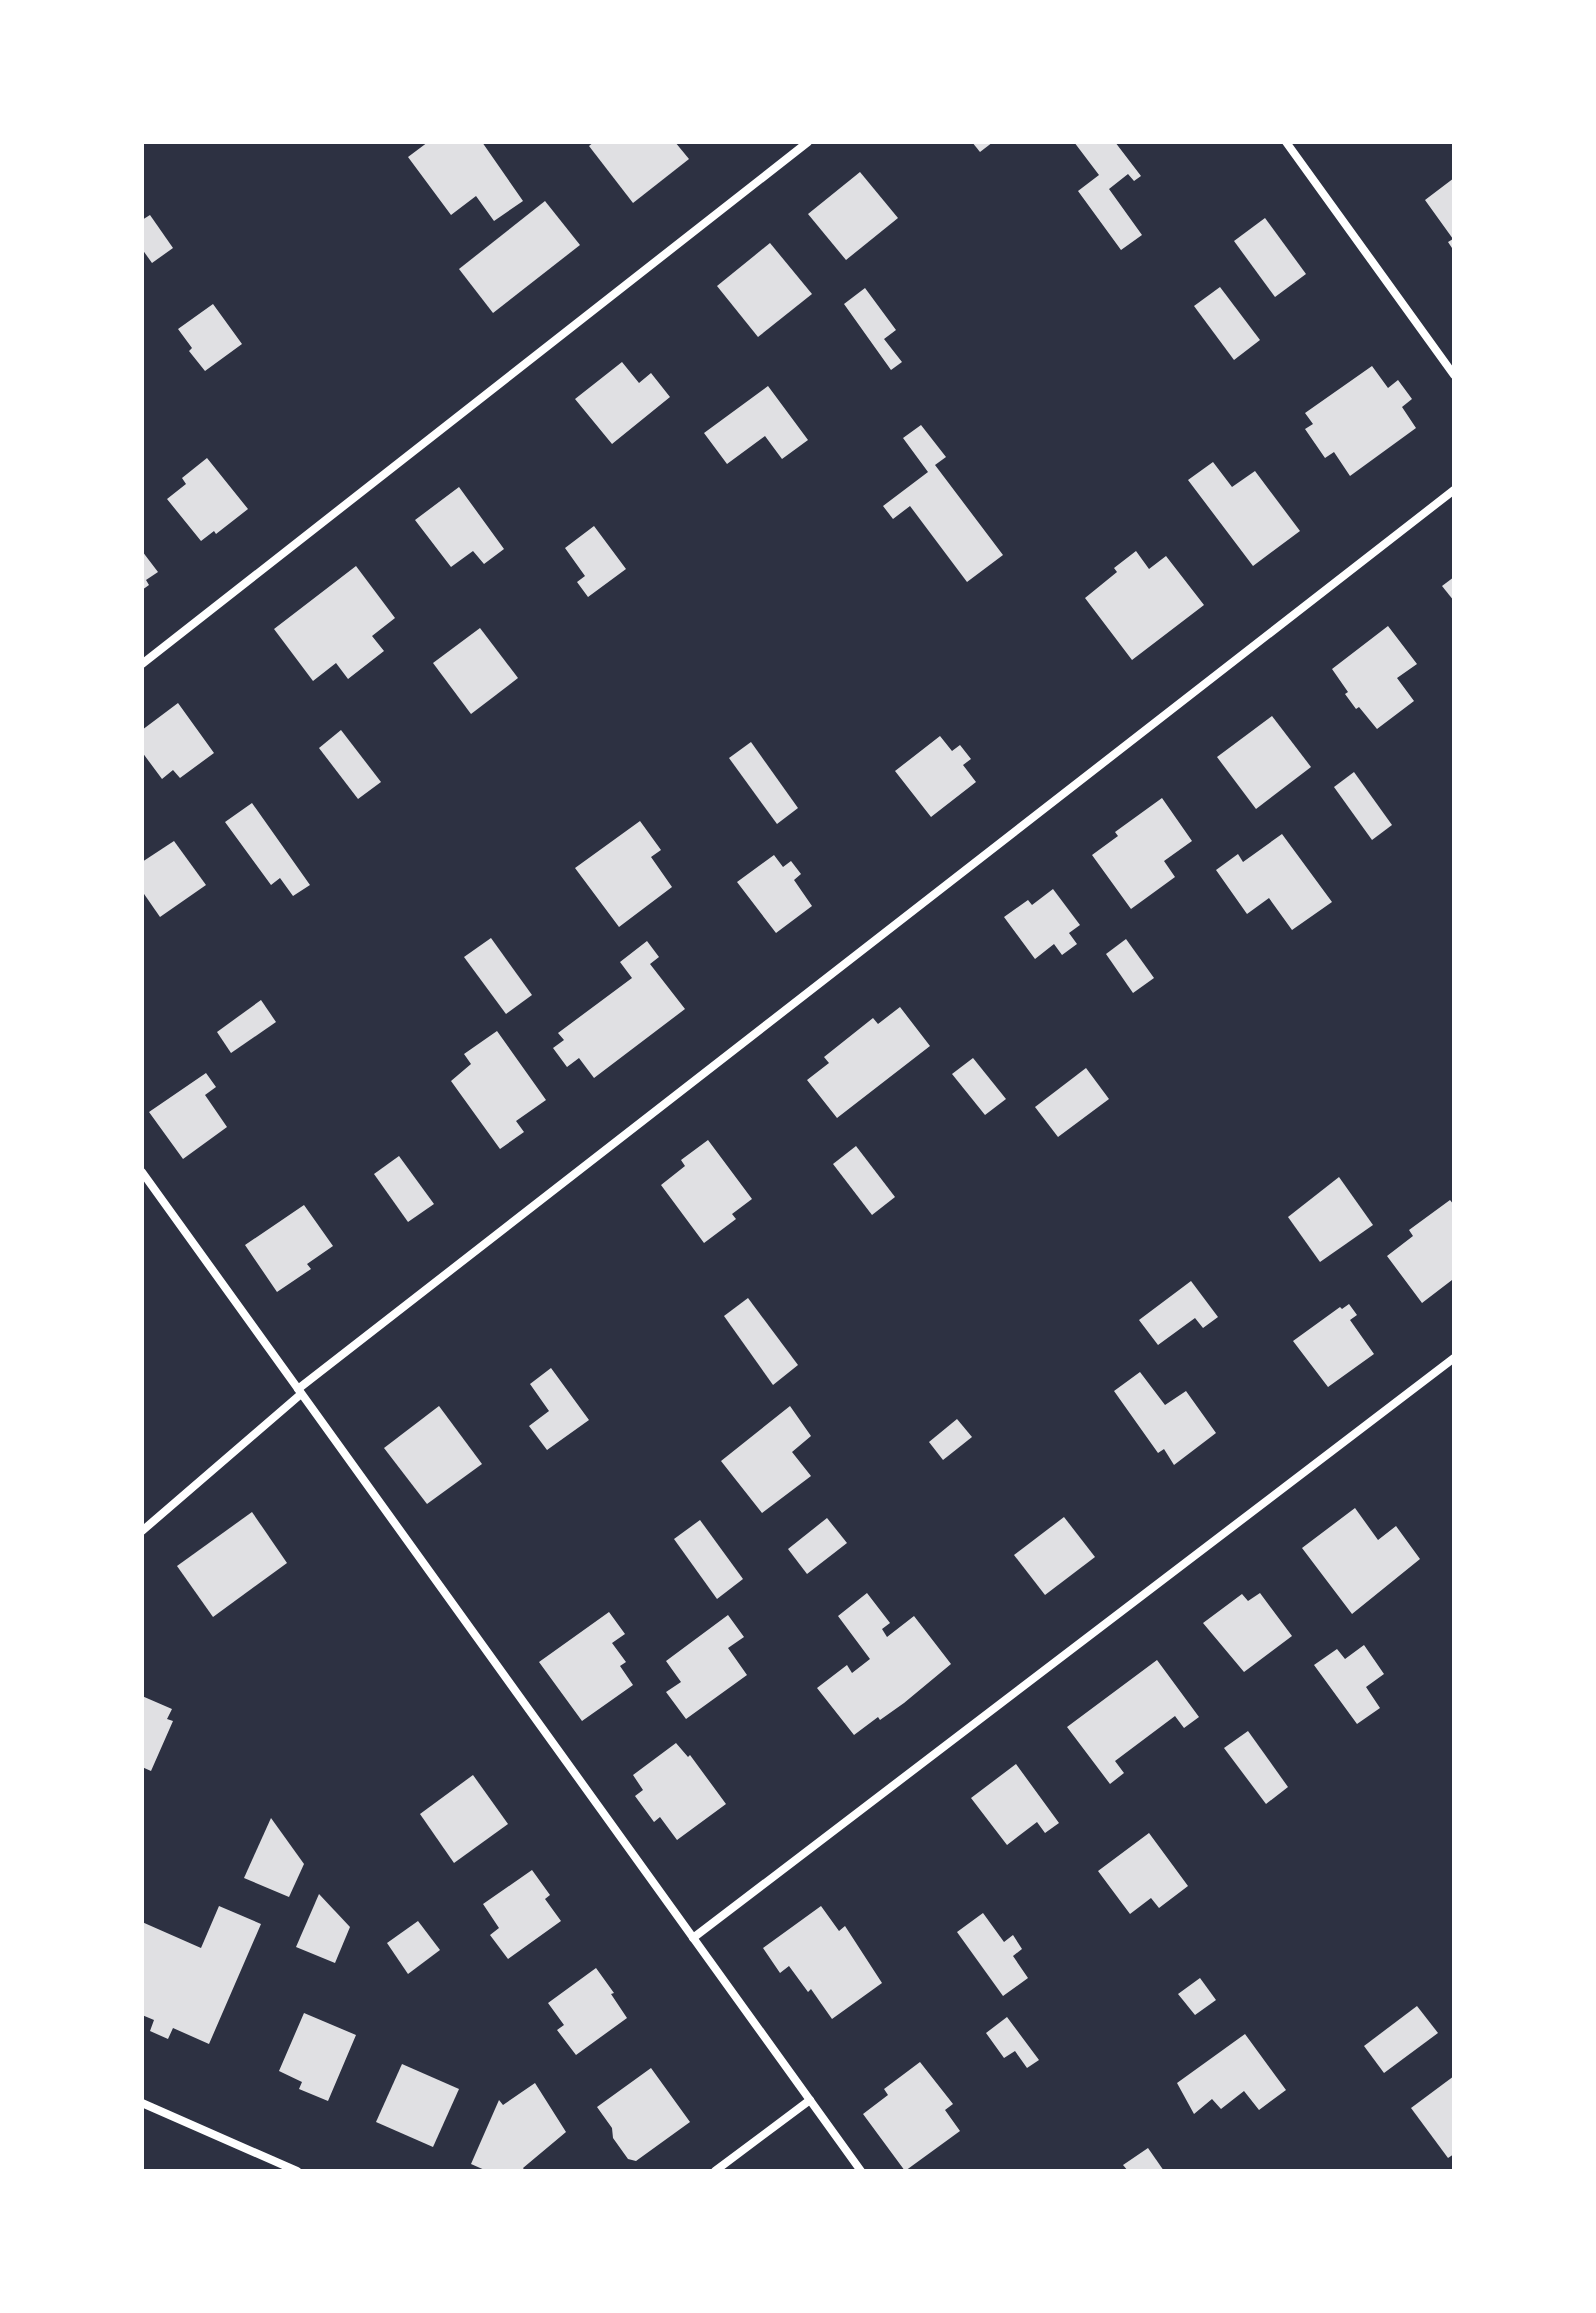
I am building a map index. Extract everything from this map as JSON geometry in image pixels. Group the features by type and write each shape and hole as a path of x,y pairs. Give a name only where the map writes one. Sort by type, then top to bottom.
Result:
{"street":[{"path":"142,664 808,142"},
{"path":"1286,142 1454,375"},
{"path":"142,1531 299,1391 1454,490"},
{"path":"142,1172 861,2171"},
{"path":"693,1938 1454,1358"},
{"path":"715,2171 810,2100"},
{"path":"142,2103 297,2171"}],"building":[{"path":"428,142 482,142 523,201 494,221 476,196 451,215 408,157"},
{"path":"594,142 675,142 689,159 633,203 589,146"},
{"path":"972,142 993,142 980,152"},
{"path":"1074,142 1115,142 1141,176 1134,181 1128,174 1109,189 1142,235 1121,250 1078,191 1099,175"},
{"path":"860,172 898,218 846,260 808,214"},
{"path":"1454,178 1454,251 1448,242 1453,239 1425,200"},
{"path":"545,201 580,245 493,313 459,269"},
{"path":"150,215 173,248 152,263 142,249 142,220"},
{"path":"1265,218 1306,274 1275,297 1234,241"},
{"path":"770,243 812,294 758,337 717,286"},
{"path":"1220,287 1260,340 1234,360 1194,306"},
{"path":"865,288 896,330 884,339 902,362 891,370 844,304"},
{"path":"213,304 242,344 205,371 189,351 192,348 178,329"},
{"path":"622,362 639,383 651,373 670,397 612,444 575,399"},
{"path":"1372,366 1388,388 1398,380 1412,399 1402,407 1416,428 1350,476 1334,452 1325,458 1305,429 1313,424 1305,413"},
{"path":"768,386 808,440 782,459 765,436 727,464 704,433"},
{"path":"921,425 946,457 935,465 1003,555 967,582 910,506 893,519 883,506 928,472 903,438"},
{"path":"207,458 248,509 216,534 214,531 201,541 167,499 186,484 182,478"},
{"path":"1213,462 1232,487 1255,471 1300,531 1253,566 1188,480"},
{"path":"459,487 504,549 484,564 473,551 451,567 415,520"},
{"path":"594,526 626,569 588,597 577,582 585,576 565,548"},
{"path":"142,551 158,572 146,580 149,585 142,590"},
{"path":"1136,551 1149,569 1166,556 1204,605 1132,660 1085,598 1117,572 1114,568"},
{"path":"356,566 395,618 372,636 384,651 348,679 336,663 313,681 274,629"},
{"path":"1454,577 1454,601 1442,586"},
{"path":"1388,626 1417,664 1397,678 1414,701 1377,729 1359,707 1356,709 1332,669"},
{"path":"480,628 518,678 471,714 433,663"},
{"path":"178,703 214,753 180,778 173,770 162,779 142,752 142,730"},
{"path":"1272,716 1311,767 1256,809 1217,757"},
{"path":"341,730 381,782 358,799 319,748"},
{"path":"940,736 952,751 960,745 971,759 963,765 976,782 931,817 895,771"},
{"path":"751,742 798,808 777,824 729,758"},
{"path":"1354,772 1392,825 1372,840 1334,787"},
{"path":"1162,798 1192,841 1164,861 1175,877 1131,909 1092,855 1118,836 1115,832"},
{"path":"252,803 310,885 293,896 280,878 271,885 225,822"},
{"path":"640,821 661,850 651,857 672,887 619,927 575,868"},
{"path":"1282,834 1332,902 1292,930 1269,898 1247,914 1216,870 1238,854 1243,862"},
{"path":"174,841 206,885 160,917 142,891 142,862"},
{"path":"774,855 783,867 791,861 801,874 794,880 812,906 776,933 737,882"},
{"path":"1053,889 1080,925 1069,933 1077,944 1062,955 1054,944 1035,959 1004,917 1028,900 1032,905"},
{"path":"491,938 532,995 506,1014 464,957"},
{"path":"1126,939 1154,978 1133,993 1106,954"},
{"path":"647,941 659,957 650,964 685,1009 594,1078 579,1058 567,1067 553,1048 564,1040 558,1033 632,978 620,962"},
{"path":"261,1000 276,1022 231,1053 217,1032"},
{"path":"900,1007 930,1046 837,1118 807,1080 829,1063 824,1057 873,1018 878,1024"},
{"path":"497,1031 546,1100 516,1121 524,1132 500,1149 451,1081 471,1064 464,1054"},
{"path":"973,1058 1006,1099 985,1115 952,1074"},
{"path":"1086,1068 1109,1099 1058,1137 1035,1107"},
{"path":"206,1073 216,1087 205,1095 227,1127 183,1159 149,1112"},
{"path":"708,1140 752,1199 732,1214 736,1219 704,1243 661,1185 685,1166 681,1160"},
{"path":"856,1146 895,1197 872,1215 833,1164"},
{"path":"399,1156 434,1204 408,1222 374,1174"},
{"path":"1339,1177 1373,1225 1320,1262 1288,1217"},
{"path":"1450,1200 1454,1205 1454,1283 1452,1280 1422,1303 1387,1256 1413,1236 1409,1230"},
{"path":"304,1205 333,1246 307,1264 311,1269 277,1292 245,1245"},
{"path":"1191,1281 1218,1317 1203,1328 1195,1318 1158,1345 1139,1320"},
{"path":"748,1298 798,1365 773,1385 724,1316"},
{"path":"1349,1304 1357,1315 1350,1320 1374,1354 1328,1387 1293,1341 1340,1307 1342,1309"},
{"path":"551,1368 589,1420 547,1450 529,1426 549,1411 530,1384"},
{"path":"1140,1372 1165,1405 1186,1391 1216,1433 1174,1465 1164,1449 1158,1453 1114,1391"},
{"path":"439,1406 482,1464 427,1504 384,1448"},
{"path":"790,1406 811,1436 792,1452 811,1476 762,1513 721,1461"},
{"path":"957,1419 972,1437 943,1460 929,1442"},
{"path":"1355,1508 1378,1540 1396,1526 1420,1559 1352,1614 1302,1548"},
{"path":"252,1512 287,1563 213,1617 177,1566"},
{"path":"1064,1517 1095,1557 1045,1595 1014,1555"},
{"path":"827,1518 847,1543 807,1574 788,1549"},
{"path":"700,1520 743,1579 717,1599 674,1539"},
{"path":"867,1593 890,1623 882,1629 887,1637 914,1616 951,1664 904,1703 854,1735 817,1688 847,1665 852,1673 870,1659 838,1616"},
{"path":"1260,1593 1292,1636 1244,1672 1203,1623 1242,1594 1248,1601"},
{"path":"609,1612 625,1634 612,1643 626,1662 620,1666 633,1685 582,1721 539,1662"},
{"path":"728,1615 744,1637 728,1648 747,1675 686,1719 666,1692 681,1682 666,1661"},
{"path":"1364,1645 1384,1674 1366,1687 1380,1708 1357,1724 1314,1665 1337,1649 1345,1659"},
{"path":"1157,1660 1199,1717 1184,1728 1175,1716 1115,1761 1124,1773 1110,1784 1067,1727"},
{"path":"142,1696 172,1709 167,1719 173,1721 151,1771 142,1767"},
{"path":"1248,1731 1288,1787 1266,1804 1224,1748"},
{"path":"676,1743 688,1757 690,1755 726,1804 677,1840 660,1817 654,1822 635,1796 643,1790 633,1775"},
{"path":"1016,1764 1059,1823 1045,1833 1037,1822 1007,1845 971,1798"},
{"path":"473,1775 508,1824 454,1863 420,1814"},
{"path":"271,1818 304,1864 289,1897 244,1878"},
{"path":"1149,1833 1188,1886 1159,1908 1151,1898 1130,1914 1098,1871"},
{"path":"532,1870 550,1895 545,1899 561,1921 508,1959 490,1935 499,1928 483,1904"},
{"path":"319,1894 350,1927 335,1963 296,1947"},
{"path":"219,1906 261,1924 209,2044 173,2028 168,2039 150,2031 154,2020 142,2015 142,1922 201,1948"},
{"path":"821,1906 839,1931 845,1926 882,1983 832,2019 811,1989 808,1992 789,1966 780,1973 763,1948"},
{"path":"983,1913 1004,1942 1013,1935 1022,1949 1013,1956 1028,1978 1003,1996 957,1932"},
{"path":"418,1921 440,1950 408,1974 387,1943"},
{"path":"596,1968 627,2018 576,2055 557,2030 564,2025 548,2003"},
{"path":"1200,1978 1216,2000 1195,2015 1178,1994"},
{"path":"1417,2006 1438,2033 1384,2073 1364,2046"},
{"path":"304,2013 356,2035 328,2101 299,2089 302,2082 279,2071"},
{"path":"1007,2017 1039,2060 1027,2068 1015,2051 1004,2058 986,2033"},
{"path":"1245,2034 1286,2090 1259,2110 1244,2091 1221,2109 1212,2099 1194,2114 1177,2083"},
{"path":"920,2062 953,2104 945,2110 960,2131 905,2171 863,2114 888,2095 884,2089"},
{"path":"402,2064 459,2089 433,2147 376,2122"},
{"path":"651,2068 690,2122 636,2161 628,2159 597,2107"},
{"path":"1454,2076 1454,2154 1448,2158 1411,2108"},
{"path":"535,2083 566,2132 523,2168 525,2171 487,2171 471,2164 499,2100 503,2105"},
{"path":"1148,2148 1164,2171 1128,2171 1123,2165"}]}
